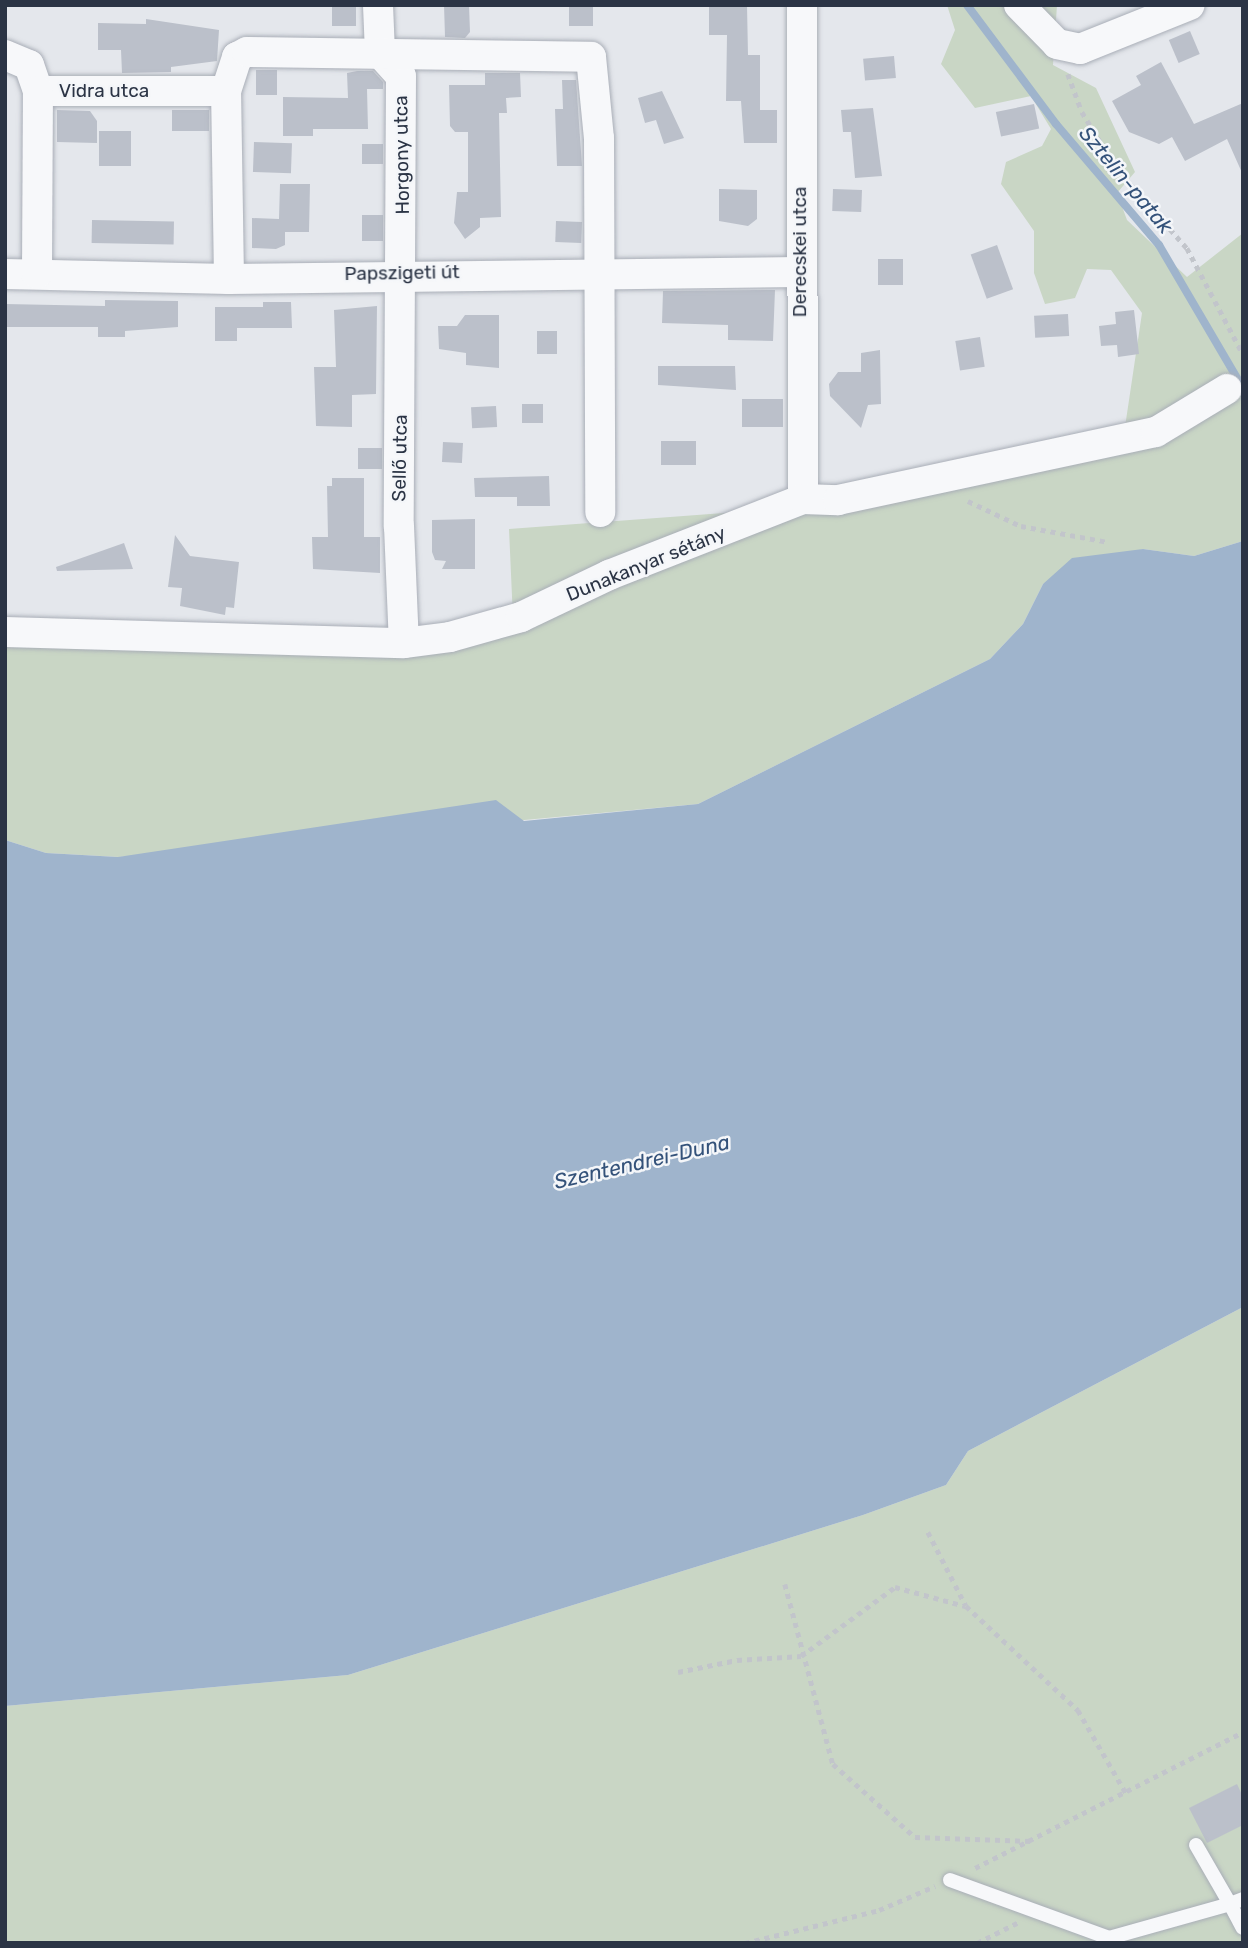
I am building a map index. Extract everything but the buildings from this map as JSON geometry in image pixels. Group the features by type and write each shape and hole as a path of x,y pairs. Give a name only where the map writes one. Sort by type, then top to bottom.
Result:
{"street":[{"path":"378,5 380,53"},
{"name":"Derecskei utca","path":"802,5 799,272 803,499"},
{"path":"1019,5 1057,44 1080,49 1100,44 1190,5"},
{"path":"229,279 226,92 229,66 247,52 595,60 600,512"},
{"name":"Horgony utca","path":"380,53 401,76 404,273"},
{"name":"Vidra utca","path":"5,55 29,65 38,91 226,92"},
{"path":"37,274 38,91"},
{"name":"Papszigeti út","path":"5,274 229,279 598,270 799,272"},
{"name":"Sellő utca","path":"404,273 399,526 404,643"},
{"name":"Dunakanyar sétány","path":"5,632 404,643 521,617 609,575 803,499 838,500 1156,432 1227,389"}],"lane":[{"path":"1196,1845 1236,1901 1243,1928"},
{"path":"950,1880 1109,1938 1236,1901"}],"path":[{"path":"1057,44 1082,111 1117,169 1187,248 1243,354"},
{"path":"926,481 1021,526 1108,542"},
{"path":"928,1532 965,1606 1078,1710 1126,1793"},
{"path":"785,1584 801,1656 833,1764 915,1837 1033,1841"},
{"path":"678,1672 737,1660 801,1656 895,1587 965,1606"},
{"path":"746,1943 879,1910 950,1880 1033,1841 1243,1732"},
{"path":"977,1943 1040,1911"}],"green space":[{"path":"947,5 1057,5 1053,65 1096,88 1135,172 1117,193 1127,220 1187,277 1243,233 1243,541 1194,556 1143,549 1043,584 1023,624 990,659 698,804 119,857 46,853 5,840 5,634 490,628 513,619 509,529 789,508 1122,447 1142,313 1111,270 1087,269 1075,298 1045,304 1034,273 1034,231 1001,184 1006,162 1042,146 1051,129 1031,96 975,108 941,64 955,30"},
{"path":"1243,1307 1243,1943 5,1943 5,1706 348,1675 863,1515 946,1485 968,1451"}],"water":[{"name":"Szentendrei-Duna","path":"1243,541 1243,1307 968,1451 946,1485 863,1515 348,1675 5,1706 5,840 46,853 118,857 496,800 524,821 698,804 990,659 1023,624 1043,584 1072,558 1143,549 1194,556"}],"waterway":[{"name":"Sztelin-patak","path":"967,5 1056,124 1159,245 1243,388"}]}
